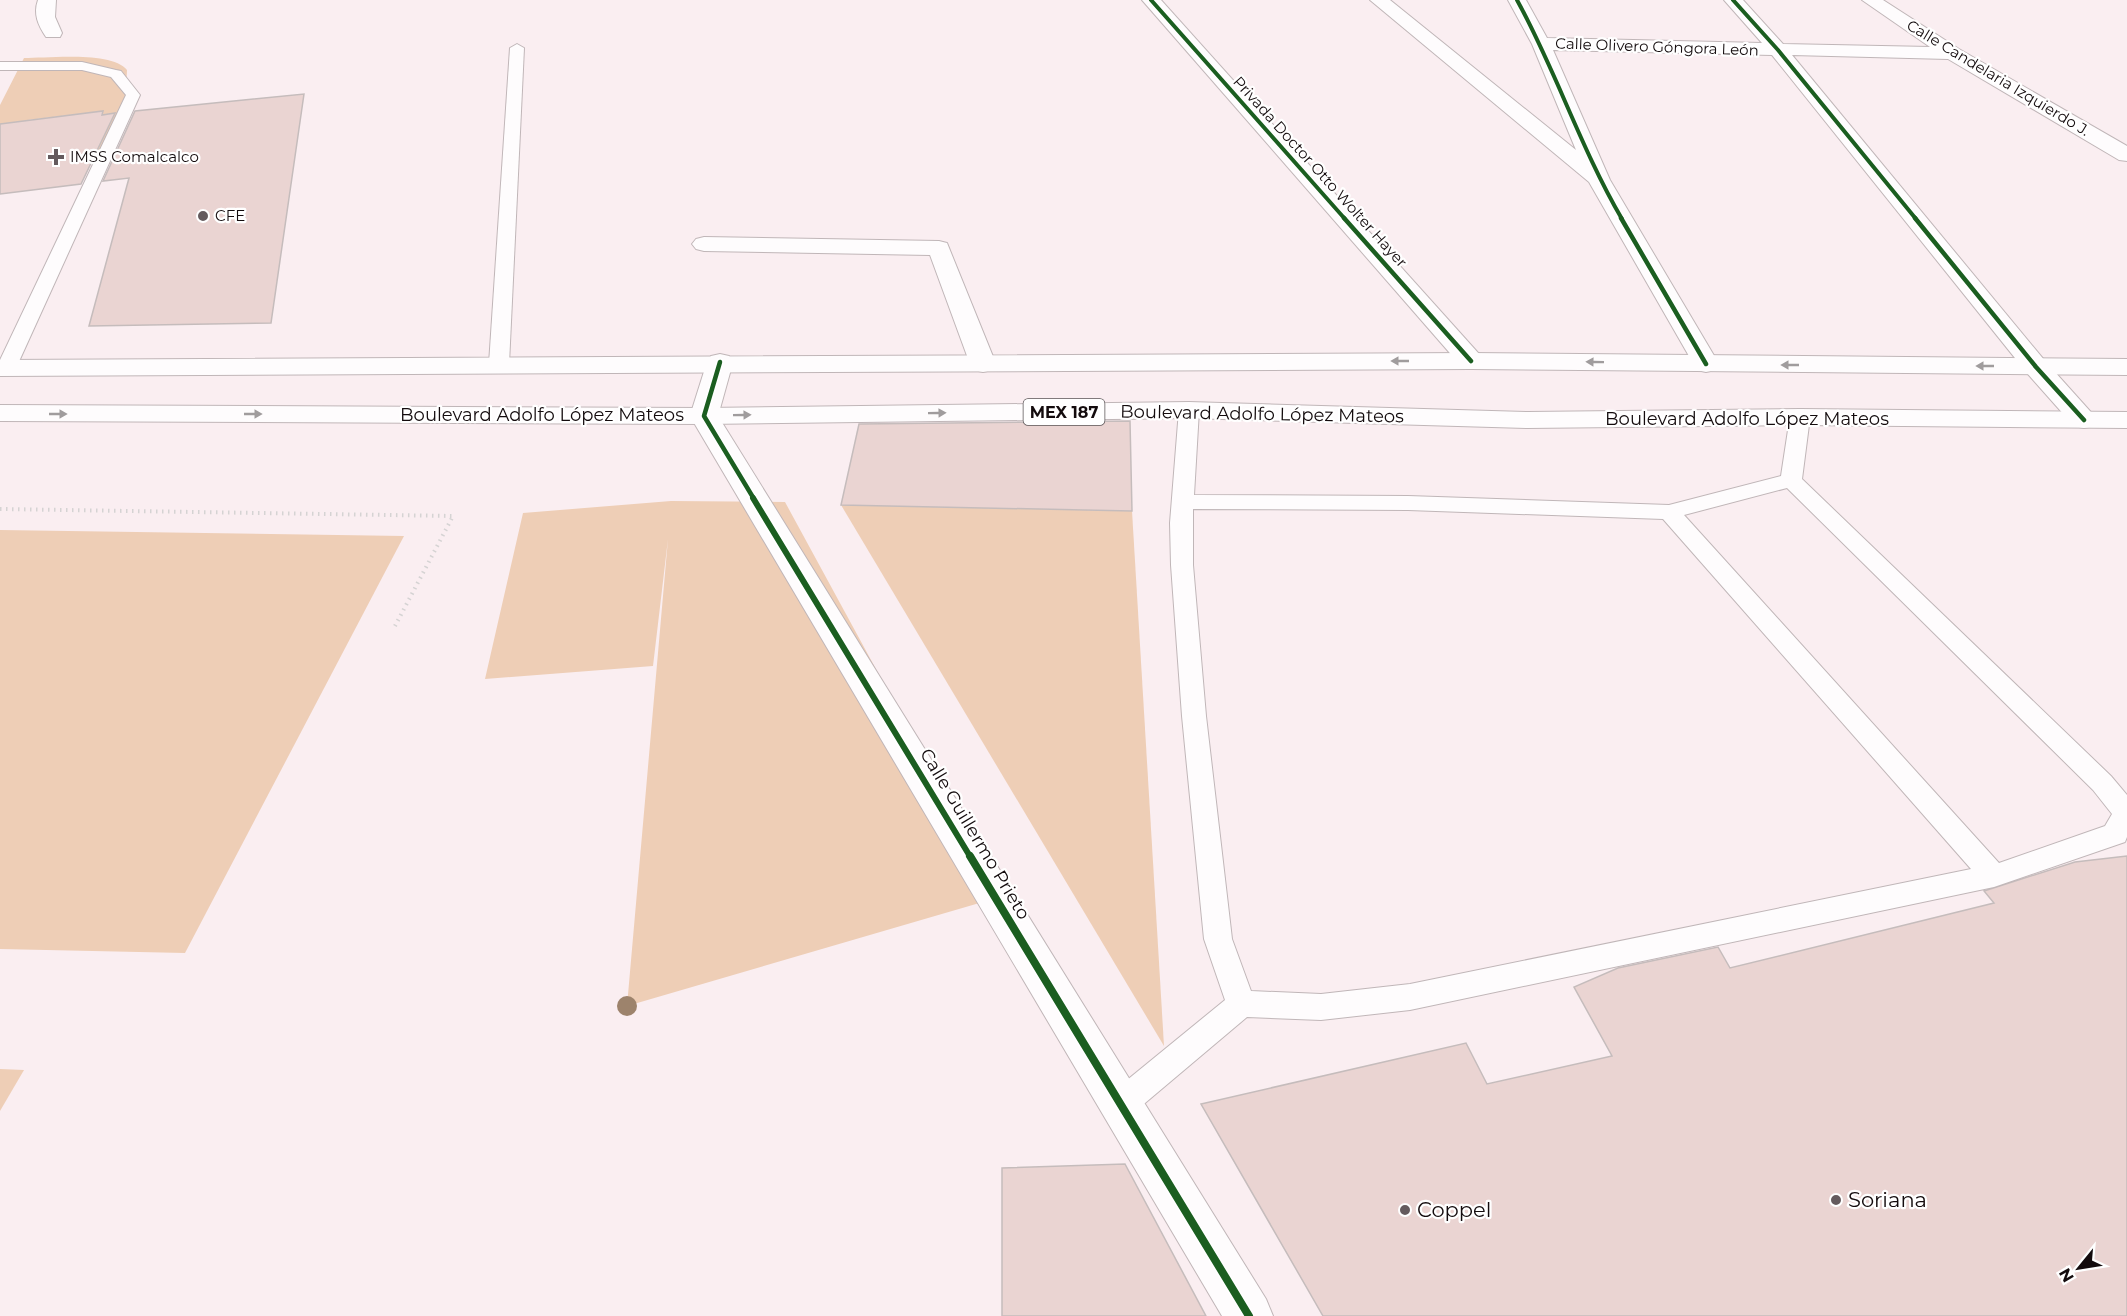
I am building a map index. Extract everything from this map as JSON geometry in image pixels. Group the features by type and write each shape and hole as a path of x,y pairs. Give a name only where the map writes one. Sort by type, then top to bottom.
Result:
{"street":[{"path":"47,0 44,7 48,27 52,33"},
{"name":"Privada Doctor Otto Wolter Hayer","path":"1151,0 1471,361"},
{"path":"1379,0 1599,180"},
{"path":"1517,0 1541,44 1599,180 1706,364"},
{"path":"1733,0 1778,50 2036,367 2084,420"},
{"name":"Calle Candelaria Izquierdo J.","path":"1870,0 1952,53 2127,155"},
{"name":"Calle Olivero Góngora León","path":"1541,44 1952,53"},
{"path":"704,244 939,248 983,363"},
{"path":"3,368 720,362 1471,361 2127,367"},
{"path":"704,416 720,362"},
{"name":"Boulevard Adolfo López Mateos","path":"0,413 704,416 1189,411 1528,420 1800,417 2127,420"},
{"name":"Calle Guillermo Prieto","path":"704,416 1249,1316"}],"lane":[{"path":"499,364 517,48"},
{"path":"0,66 82,66 116,74 133,96 3,368"},
{"path":"1189,411 1182,565 1194,716 1218,939 1240,1004"},
{"path":"1791,480 1800,417"},
{"path":"1184,502 1407,503 1669,512 1791,480"},
{"path":"1121,1104 1240,1004 1321,1007 1410,997 1994,876 2115,834 2126,813 2102,783 1791,480"},
{"path":"1669,512 1994,876"}],"path":[{"path":"0,509 453,516 395,626"}],"shaded area":[{"path":"24,58 94,58 119,64 127,70 126,92 109,149 89,151 103,111 28,120 9,163 0,164 0,105"},
{"path":"671,501 785,502 1000,897 627,1006 668,539 653,666 485,679 523,513"},
{"path":"841,505 1132,511 1164,1046"},
{"path":"0,530 404,536 185,953 0,949"},
{"path":"0,1069 24,1070 0,1111"}],"building":[{"name":"CFE","path":"304,94 271,323 89,326 129,178 103,181 135,111"},
{"name":"IMSS Comalcalco","path":"103,111 102,115 115,113 81,184 0,194 0,124"},
{"path":"1130,421 1132,511 841,505 859,424"},
{"name":"Soriana","path":"2127,856 2127,1316 1323,1316 1201,1104 1466,1043 1487,1084 1612,1056 1574,987 1618,968 1718,947 1730,968 1994,903 1984,891 2075,862"},
{"path":"1125,1164 1206,1316 1002,1316 1002,1168"}],"cycle path":[{"path":"1151,0 1471,361"},
{"path":"1517,0 1541,44 1599,180 1706,364"},
{"path":"1733,0 1778,50 2036,367 2084,420"},
{"path":"720,362 704,416 1249,1316"}],"place":[{"name":"IMSS Comalcalco","path":"56,157"},
{"name":"CFE","path":"203,216"},
{"name":"Soriana","path":"1836,1200"},
{"name":"Coppel","path":"1405,1210"}]}
